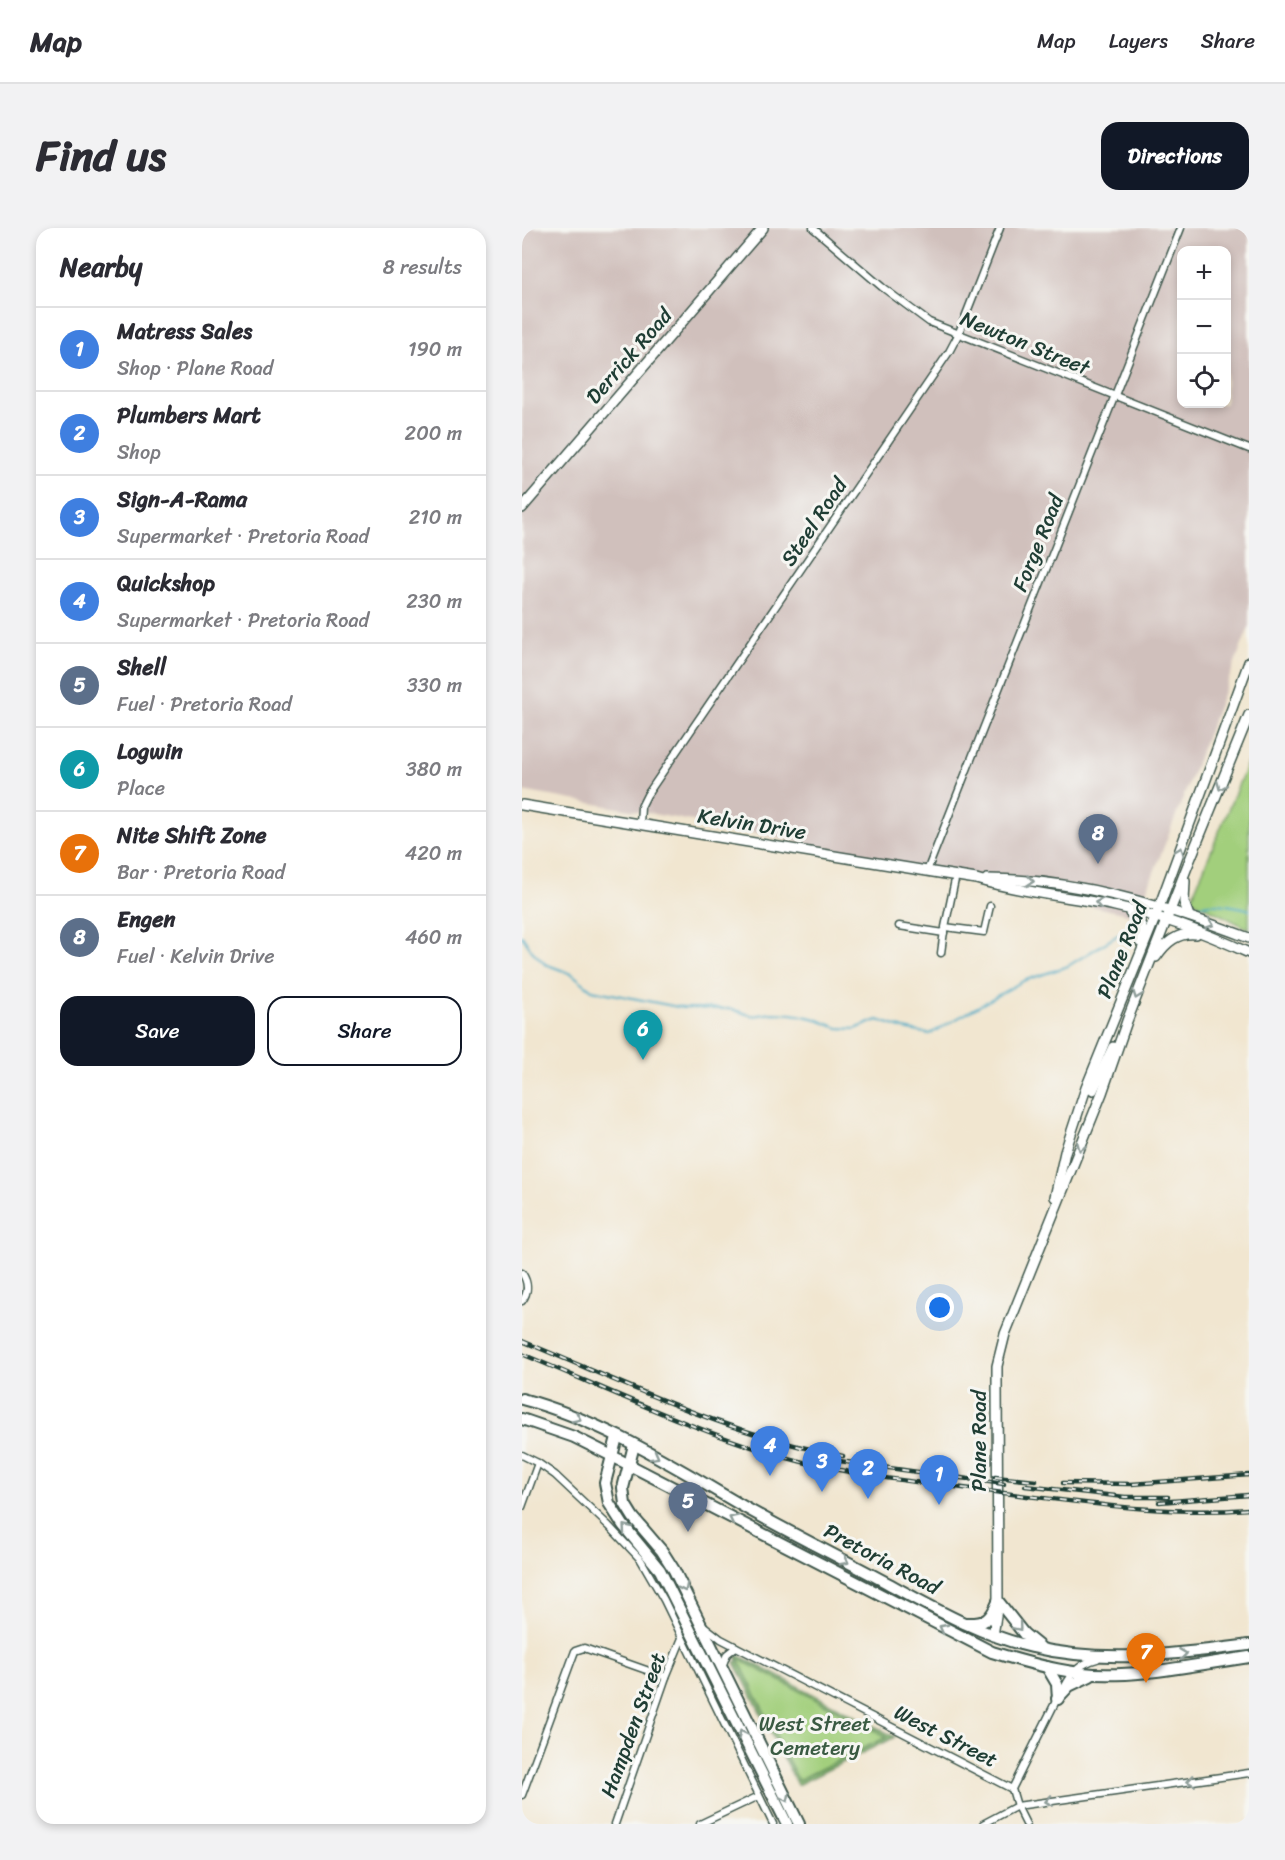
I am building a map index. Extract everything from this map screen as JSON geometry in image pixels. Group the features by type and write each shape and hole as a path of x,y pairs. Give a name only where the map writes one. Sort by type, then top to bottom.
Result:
{"main road":[{"name":"Derrick Road","path":"522,508 763,228"},
{"name":"Plane Road","path":"1036,1254 1054,1201 1065,1152 1086,1088 1160,906 1249,662"},
{"name":"Plane Road","path":"993,1636 998,1602 997,1366 1005,1335 1102,1093 1127,1021 1187,867 1249,715"},
{"name":"Kelvin Drive","path":"522,806 956,875 1003,887 1122,908 1207,935 1249,952"},
{"path":"1187,867 1184,902 1189,916"},
{"name":"Kelvin Drive","path":"976,879 1002,879 1083,888 1171,909 1249,938"},
{"path":"1122,908 1134,915 1141,925 1142,937 1138,959"},
{"path":"1145,975 1170,940 1190,933 1207,935"},
{"path":"1093,1090 1127,1021"},
{"name":"Pretoria Road","path":"522,1399 568,1414 634,1445 771,1522 962,1623 993,1636 1042,1649 1105,1657 1179,1654 1249,1645"},
{"name":"Pretoria Road","path":"522,1419 574,1437 992,1652 1047,1667 1099,1674 1138,1672 1249,1658"},
{"path":"617,1437 605,1483 609,1503 619,1520 655,1562 665,1579 787,1824"},
{"path":"634,1445 623,1488 627,1508 662,1551 674,1570 799,1824"},
{"path":"623,1488 631,1479 645,1473"},
{"path":"761,1533 771,1522"},
{"path":"962,1623 975,1623 988,1619 998,1602 1024,1634 1042,1649"},
{"path":"973,1644 986,1642 993,1636 1002,1648 1016,1659"},
{"path":"1047,1667 1057,1684 1057,1699"},
{"path":"1057,1699 1073,1683 1099,1674"}],"street":[{"name":"Newton Street","path":"813,228 917,315 958,335 1249,448"},
{"name":"Steel Road","path":"640,824 641,807 647,795 927,386 958,335 1000,228"},
{"name":"Forge Road","path":"927,871 1181,228"},
{"path":"941,953 956,875"},
{"path":"899,926 984,932 990,906"},
{"path":"522,1273 527,1285 522,1301"},
{"path":"522,1455 538,1462 555,1475 641,1560 664,1600 773,1824"},
{"path":"522,1506 538,1462"},
{"name":"West Street","path":"701,1624 736,1647 1012,1789"},
{"name":"Hampden Street","path":"615,1824 666,1677 682,1638"},
{"path":"722,1670 725,1657 736,1647"},
{"path":"522,1795 575,1651 584,1648 666,1677"},
{"path":"1026,1824 1012,1789 1072,1672 1086,1662 1105,1657"},
{"path":"982,1824 1017,1806 1249,1773"},
{"path":"700,1824 759,1796"}],"shaded area":[{"path":"522,228 1249,228 1249,627 1137,916 738,829 522,791"}],"green space":[{"path":"1249,759 1249,929 1191,900"},
{"path":"738,1655 895,1737 797,1785 735,1662 739,1661 798,1780 887,1737 737,1658"},
{"name":"West Street Cemetery","path":"737,1658 888,1737 798,1781"}],"waterway":[{"path":"1189,910 1212,904 1249,910"},
{"path":"522,936 545,964 572,974 592,990 683,1008 731,1009 753,1016 772,1013 792,1014 813,1018 838,1028 855,1029 878,1020 904,1029 930,1034 1023,981 1068,966 1118,935 1139,928"}],"railway":[{"path":"522,1341 720,1422 760,1436 843,1456"},
{"path":"522,1354 747,1446 833,1469 914,1482 1122,1507 1185,1511 1249,1509"},
{"path":"832,1460 1004,1484"},
{"path":"1063,1483 1132,1484 1249,1475"},
{"path":"995,1477 1036,1481"},
{"path":"1025,1486 1125,1497 1168,1497"},
{"path":"1159,1502 1249,1495"}],"place":[{"name":"Engen","path":"1098,864"},
{"name":"Logwin","path":"643,1060"},
{"name":"Quickshop","path":"770,1476"},
{"name":"Sign-A-Rama","path":"822,1492"},
{"name":"Plumbers Mart","path":"868,1499"},
{"name":"Matress Sales","path":"939,1505"},
{"name":"Shell","path":"688,1532"},
{"name":"Nite Shift Zone","path":"1146,1683"}]}
